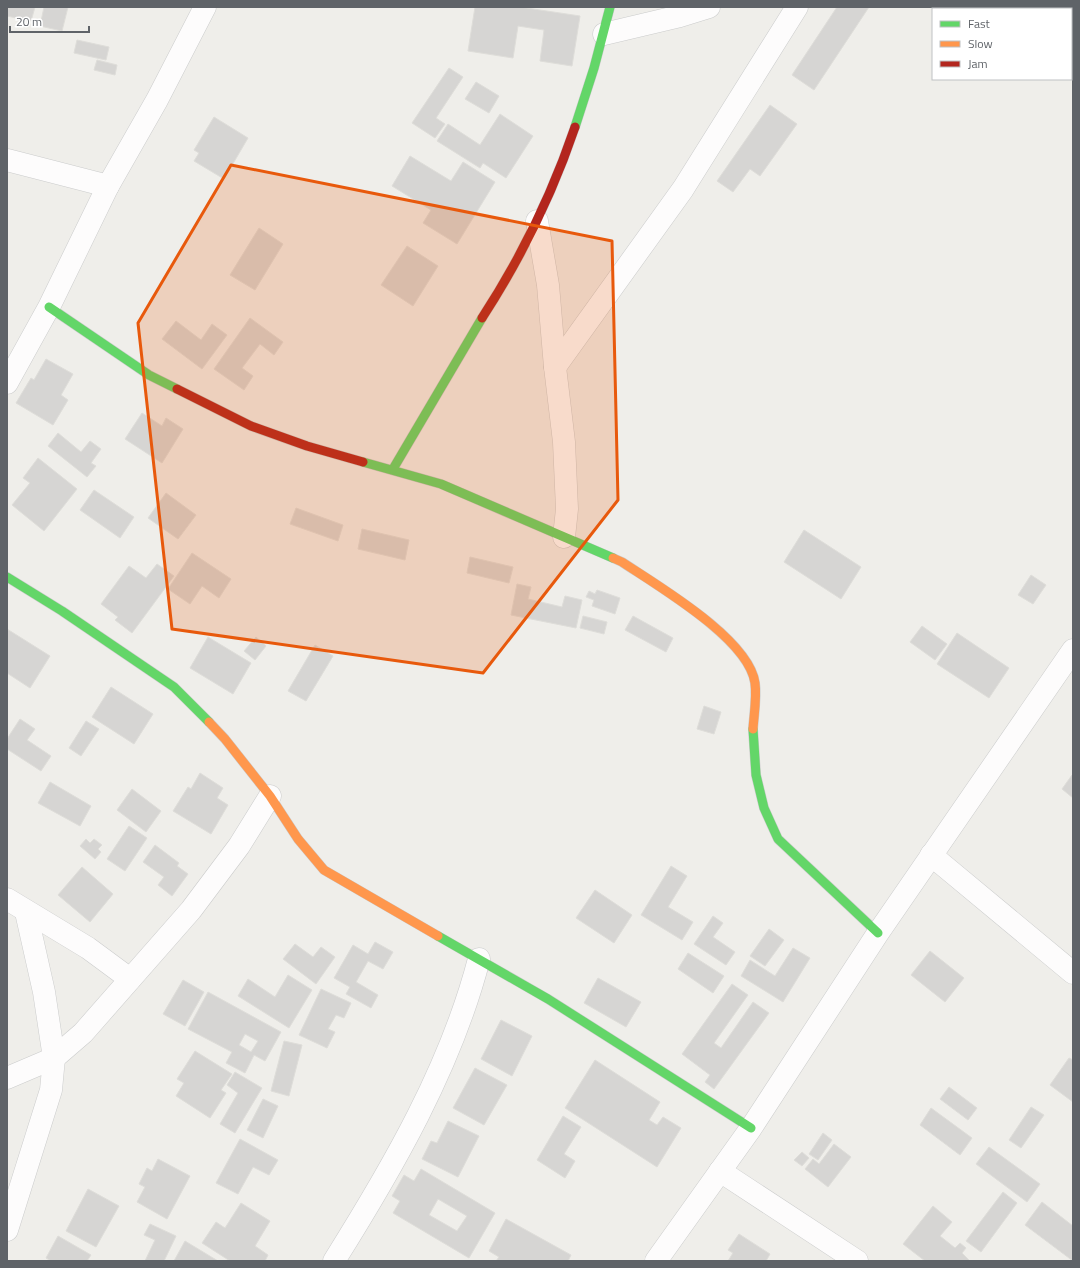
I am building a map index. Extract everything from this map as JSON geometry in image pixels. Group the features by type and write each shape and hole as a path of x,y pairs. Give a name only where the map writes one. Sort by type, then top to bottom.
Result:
{"street":[{"path":"7,383 49,307 108,186 157,100 205,7"},
{"path":"393,469 434,396 523,250 537,221 570,139 604,34 610,7"},
{"path":"604,34 680,16 709,7"},
{"path":"555,367 683,189 797,7"},
{"path":"7,160 108,186"},
{"path":"537,221 548,285 555,367 564,442 567,481 567,509 564,537"},
{"path":"49,307 149,375 251,426 307,446 393,469 441,484 622,562 678,598 714,626 739,650 749,664 755,683 753,730 756,775 764,808 778,839 878,933"},
{"path":"7,577 62,611 174,687 225,739 270,796 298,839 324,870 548,999 751,1128"},
{"path":"656,1261 751,1128 878,933 1073,650"},
{"path":"7,1078 54,1058 83,1034 191,910 238,846 270,796"},
{"path":"931,855 1073,973"},
{"path":"7,899 26,912 88,948 130,979"},
{"path":"7,1230 51,1090 54,1058 44,992 26,912"},
{"path":"334,1261 380,1185 443,1063 464,1011 479,959"},
{"path":"720,1171 857,1261"}],"highlighted area":[{"path":"231,165 612,241 618,500 483,673 172,629 138,323"}],"building":[{"path":"8,7 35,7 31,21 7,16"},
{"path":"44,7 68,7 62,31 40,26"},
{"path":"475,7 520,7 580,16 572,66 540,61 544,30 518,26 513,58 468,51"},
{"path":"837,7 869,7 814,90 792,75"},
{"path":"77,40 109,47 106,60 74,53"},
{"path":"97,60 117,65 115,75 94,70"},
{"path":"449,68 463,77 436,118 445,124 435,138 412,123"},
{"path":"476,82 499,96 489,113 465,99"},
{"path":"770,105 797,124 760,176 750,169 733,192 717,181"},
{"path":"500,114 533,136 506,178 483,163 480,168 437,141 448,124 480,145"},
{"path":"214,117 248,138 224,179 194,161 199,153 194,150"},
{"path":"410,156 451,181 463,162 495,182 457,244 423,223 431,210 392,186"},
{"path":"259,228 283,244 255,290 230,275"},
{"path":"407,246 438,266 413,306 381,285"},
{"path":"250,318 283,342 274,355 260,344 242,368 253,376 244,390 214,369"},
{"path":"176,321 201,340 212,324 227,335 202,369 162,339"},
{"path":"46,359 73,374 61,395 68,400 53,425 16,403 31,378 34,380"},
{"path":"142,413 162,426 166,418 183,429 162,463 125,439"},
{"path":"58,433 81,452 90,441 101,449 91,463 96,466 87,477 48,446"},
{"path":"38,458 77,489 44,531 12,505 30,483 23,478"},
{"path":"94,490 134,517 120,538 80,510"},
{"path":"166,493 196,515 178,539 148,518"},
{"path":"296,508 343,525 338,541 290,524"},
{"path":"362,529 409,540 405,560 358,549"},
{"path":"804,530 861,567 841,599 784,562"},
{"path":"192,553 231,579 219,598 202,586 190,604 168,589"},
{"path":"470,557 513,567 509,583 467,573"},
{"path":"157,564 174,576 132,633 115,620 118,617 101,604 129,566 146,578"},
{"path":"1031,575 1046,585 1033,604 1018,595"},
{"path":"517,584 531,587 528,599 562,607 565,596 582,600 576,628 511,615"},
{"path":"597,590 620,598 615,614 592,606 594,600 586,597 589,591 595,594"},
{"path":"583,616 607,622 604,634 580,628"},
{"path":"633,616 673,638 666,652 625,630"},
{"path":"922,626 947,644 935,660 910,642"},
{"path":"7,629 50,656 30,688 7,673"},
{"path":"957,633 1009,668 989,698 937,664"},
{"path":"208,637 251,663 233,694 190,668"},
{"path":"256,637 266,646 255,660 244,651"},
{"path":"315,645 333,656 306,701 288,691"},
{"path":"111,687 153,714 134,744 92,717"},
{"path":"704,706 721,712 714,734 697,729"},
{"path":"20,719 35,729 27,740 51,756 41,771 7,749 7,739"},
{"path":"86,721 99,729 81,756 69,748"},
{"path":"200,773 223,788 217,798 228,805 211,834 173,811 188,787 191,789"},
{"path":"1072,775 1073,776 1073,798 1062,789"},
{"path":"50,782 91,806 80,826 38,803"},
{"path":"132,789 161,811 146,832 117,810"},
{"path":"129,826 147,838 125,871 107,859"},
{"path":"86,839 90,843 94,839 102,845 98,849 101,852 95,859 80,846"},
{"path":"155,845 179,863 177,866 188,874 172,896 158,885 164,877 143,862"},
{"path":"671,866 687,876 668,907 693,922 682,940 641,915"},
{"path":"82,867 113,894 90,922 58,895"},
{"path":"595,890 632,915 614,943 576,918"},
{"path":"713,916 723,923 713,937 735,952 726,965 694,944"},
{"path":"769,929 784,940 765,966 750,956"},
{"path":"375,942 393,952 383,969 368,961 356,982 378,995 371,1008 346,994 350,987 334,978 353,945 368,954"},
{"path":"295,944 313,957 321,947 335,957 316,984 283,959"},
{"path":"793,948 810,958 783,1002 741,976 750,960 775,976"},
{"path":"930,951 964,978 945,1002 911,975"},
{"path":"688,953 724,976 713,993 678,969"},
{"path":"288,975 312,990 289,1028 238,996 248,979 275,997"},
{"path":"598,978 641,1002 626,1027 584,1003"},
{"path":"183,980 204,992 185,1026 163,1014"},
{"path":"732,984 748,995 714,1043 721,1048 753,1002 769,1013 714,1089 705,1082 710,1075 682,1054"},
{"path":"321,989 351,1003 344,1018 336,1015 328,1029 335,1032 327,1048 299,1035"},
{"path":"208,992 281,1032 265,1061 254,1055 245,1073 226,1063 232,1052 188,1029","holes":["245,1034 258,1041 251,1052 239,1045"]},
{"path":"501,1020 532,1036 512,1076 481,1059"},
{"path":"284,1041 302,1045 289,1096 271,1091"},
{"path":"195,1051 232,1074 221,1090 226,1093 210,1118 176,1096 184,1083 177,1079"},
{"path":"1069,1058 1073,1060 1073,1102 1050,1085"},
{"path":"595,1060 660,1102 649,1120 657,1125 663,1117 681,1128 657,1167 565,1108"},
{"path":"475,1068 507,1085 484,1125 453,1108"},
{"path":"235,1072 262,1088 235,1133 220,1124 238,1093 227,1085"},
{"path":"949,1087 977,1108 968,1120 940,1099"},
{"path":"263,1099 278,1106 263,1138 247,1130"},
{"path":"1031,1107 1044,1115 1021,1148 1009,1140"},
{"path":"931,1108 972,1138 960,1155 920,1125"},
{"path":"563,1116 581,1127 564,1154 575,1161 565,1178 537,1160"},
{"path":"448,1121 479,1136 458,1177 422,1159 431,1141 437,1143"},
{"path":"823,1133 832,1140 818,1160 809,1154"},
{"path":"240,1139 278,1160 269,1175 253,1167 238,1194 216,1183"},
{"path":"834,1144 851,1157 828,1187 805,1169 813,1159 819,1164"},
{"path":"989,1147 1040,1184 1027,1202 976,1164"},
{"path":"802,1152 809,1158 802,1166 794,1160"},
{"path":"158,1159 190,1176 167,1219 137,1202 145,1187 139,1184 147,1168 152,1171"},
{"path":"421,1169 495,1213 469,1258 393,1213 400,1201 392,1196 404,1175 414,1181","holes":["438,1199 467,1216 457,1231 429,1215"]},
{"path":"88,1189 119,1206 96,1247 66,1231"},
{"path":"1003,1192 1017,1203 981,1252 966,1241"},
{"path":"1042,1202 1073,1226 1073,1261 1025,1225"},
{"path":"241,1203 270,1221 255,1246 268,1255 265,1261 230,1261 202,1243 216,1222 225,1228"},
{"path":"933,1206 952,1222 940,1236 955,1248 960,1243 966,1248 962,1253 970,1261 925,1261 903,1244"},
{"path":"506,1219 571,1255 568,1261 496,1261 499,1257 489,1251"},
{"path":"150,1224 176,1236 164,1261 145,1261 155,1240 144,1235"},
{"path":"739,1234 770,1254 766,1261 728,1261 733,1253 728,1250"},
{"path":"58,1236 91,1255 87,1261 51,1261 46,1258"},
{"path":"185,1241 218,1261 174,1261"}],"traffic: fast":[{"path":"575,127 594,68 610,7"},
{"path":"49,307 149,375 177,389"},
{"path":"393,469 482,318"},
{"path":"363,462 441,484 613,558"},
{"path":"7,577 62,611 174,687 209,722"},
{"path":"753,729 756,775 764,808 778,839 878,933"},
{"path":"438,936 548,999 751,1128"}],"traffic: slow":[{"path":"613,558 622,562 700,615 737,649 749,666 755,683 756,700 753,729"},
{"path":"209,722 225,739 270,796 298,839 324,870 438,936"}],"traffic: jam":[{"path":"482,318 510,272 534,226 556,177 575,127"},
{"path":"177,389 251,426 307,446 363,462"}]}
